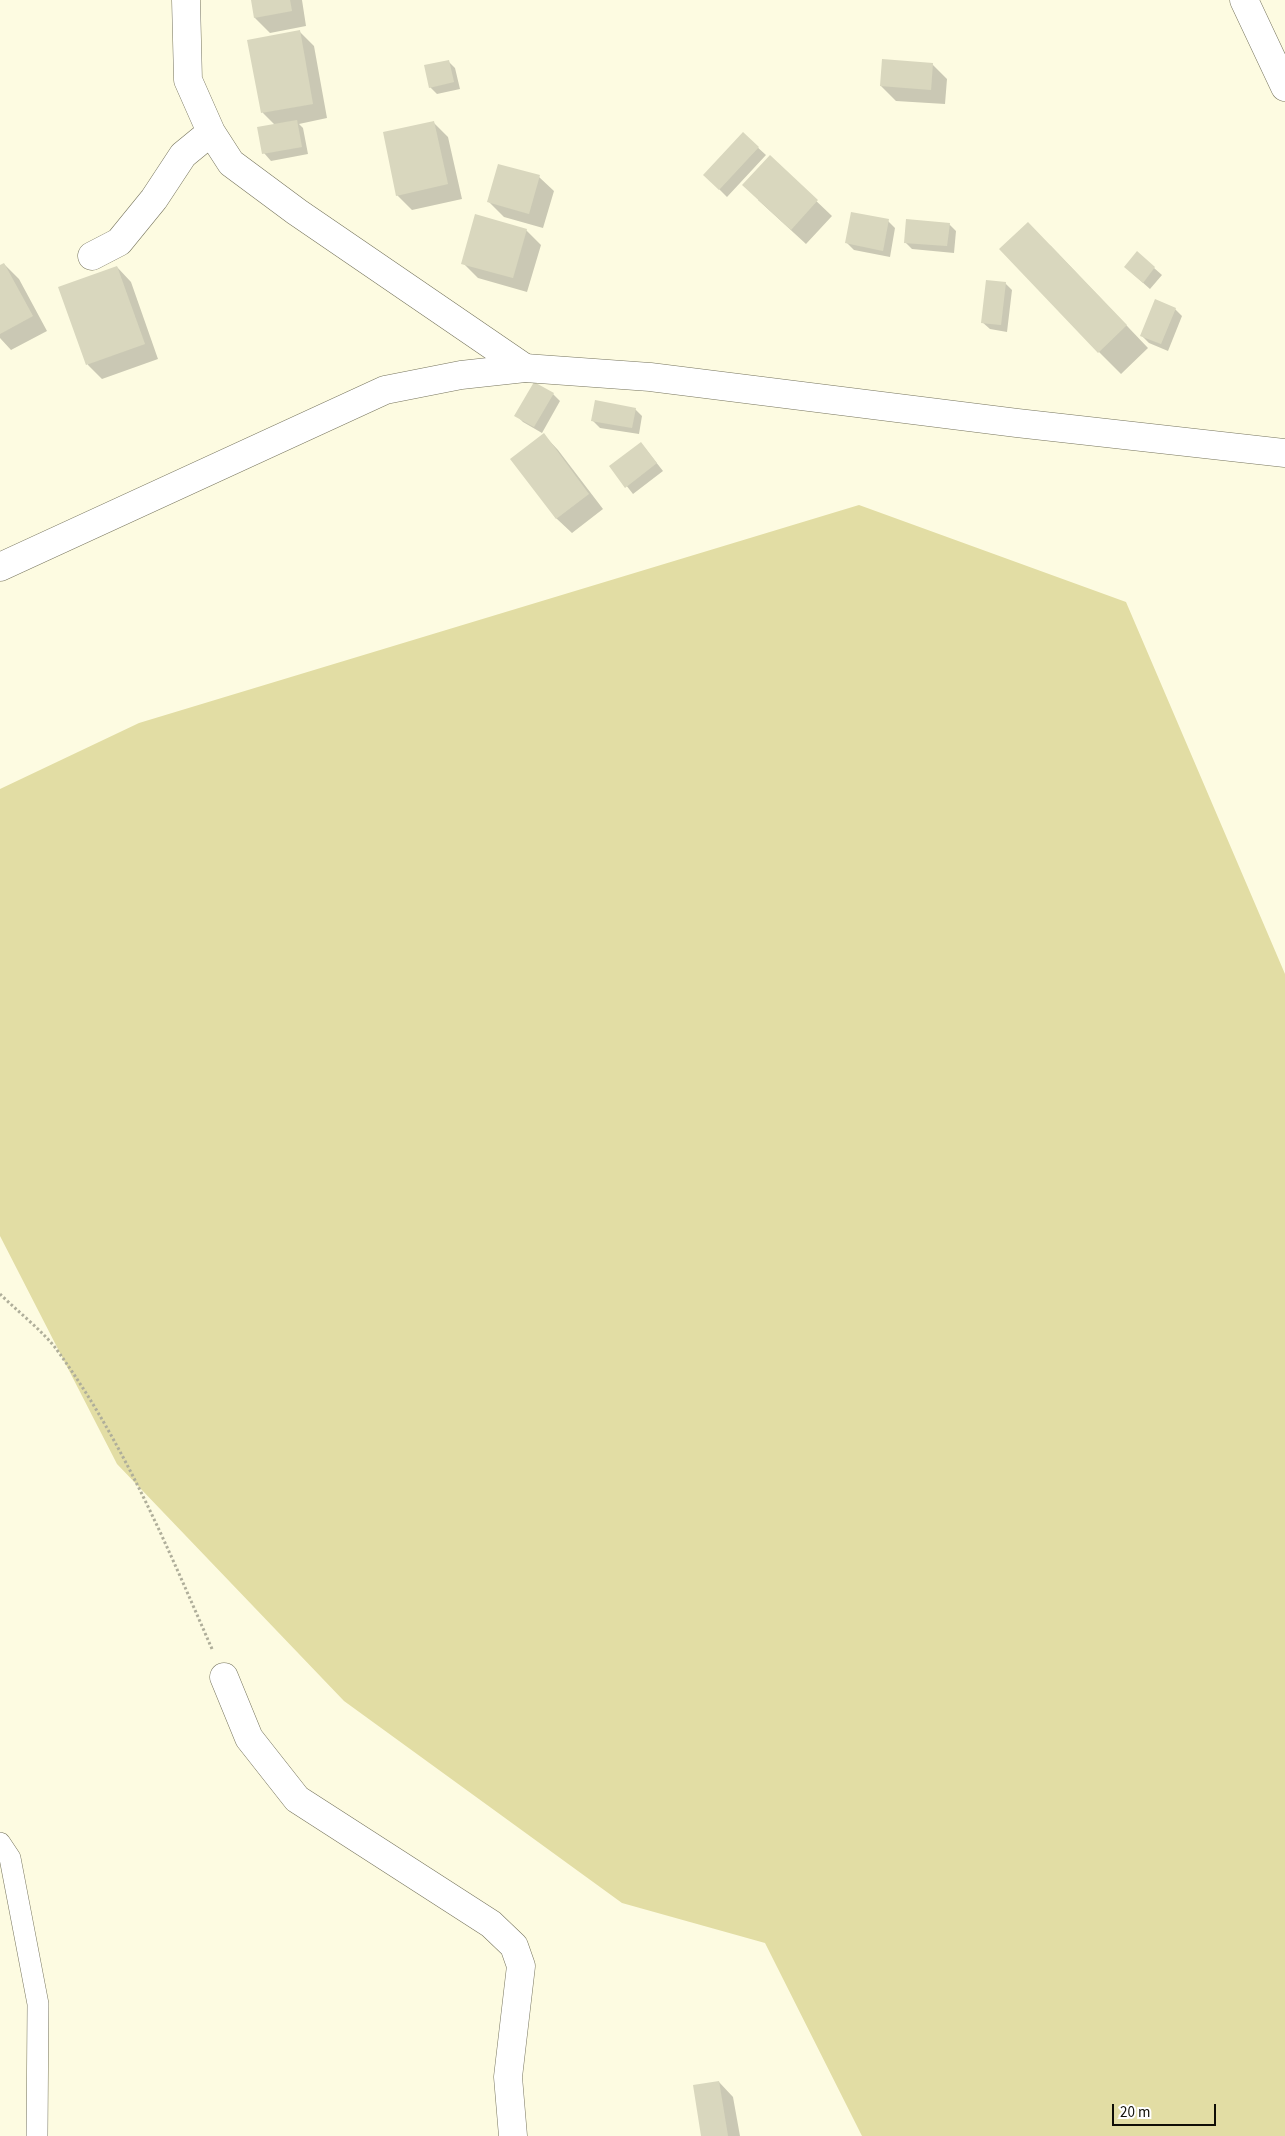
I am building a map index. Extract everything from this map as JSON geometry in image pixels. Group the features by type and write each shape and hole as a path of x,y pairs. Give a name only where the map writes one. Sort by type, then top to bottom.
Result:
{"street":[{"path":"186,0 188,80 211,132 231,163 297,212 525,368"},
{"path":"1244,0 1285,87"},
{"path":"92,256 119,242 154,199 183,155 211,132"},
{"path":"0,567 385,390 461,375 525,368 650,377 1285,453"},
{"path":"224,1677 249,1738 297,1799 491,1924 514,1946 521,1966 508,2077 513,2136"}],"lane":[{"path":"0,1843 10,1858 38,2004 37,2136"}],"path":[{"path":"0,1294 56,1348 106,1427 158,1525 224,1677"}],"shaded area":[{"path":"859,505 1126,602 1285,974 1285,2136 862,2136 765,1943 622,1903 344,1701 117,1464 0,1236 0,789 139,723"}],"building":[{"path":"251,0 290,0 292,11 254,18"},
{"path":"300,30 313,104 261,113 247,40"},
{"path":"882,59 933,63 931,90 880,86"},
{"path":"449,60 454,82 429,88 424,65"},
{"path":"297,120 302,147 262,154 257,127"},
{"path":"434,121 448,184 396,196 383,132"},
{"path":"743,132 759,147 719,190 703,175"},
{"path":"770,155 818,200 791,230 742,185"},
{"path":"498,164 540,175 529,214 487,202"},
{"path":"851,212 889,219 883,251 845,243"},
{"path":"475,214 527,229 513,278 461,264"},
{"path":"906,219 950,223 947,246 904,243"},
{"path":"1028,222 1127,325 1098,353 999,249"},
{"path":"1137,251 1155,267 1143,283 1124,267"},
{"path":"4,263 33,316 0,334 0,265"},
{"path":"117,266 145,344 86,365 58,287"},
{"path":"986,280 1006,282 1001,325 981,323"},
{"path":"1155,299 1176,308 1161,344 1140,336"},
{"path":"534,382 554,393 534,427 514,416"},
{"path":"595,400 636,408 632,428 591,421"},
{"path":"544,433 589,494 556,519 510,459"},
{"path":"641,442 657,463 625,488 609,466"},
{"path":"719,2081 728,2136 701,2136 693,2085"}]}
